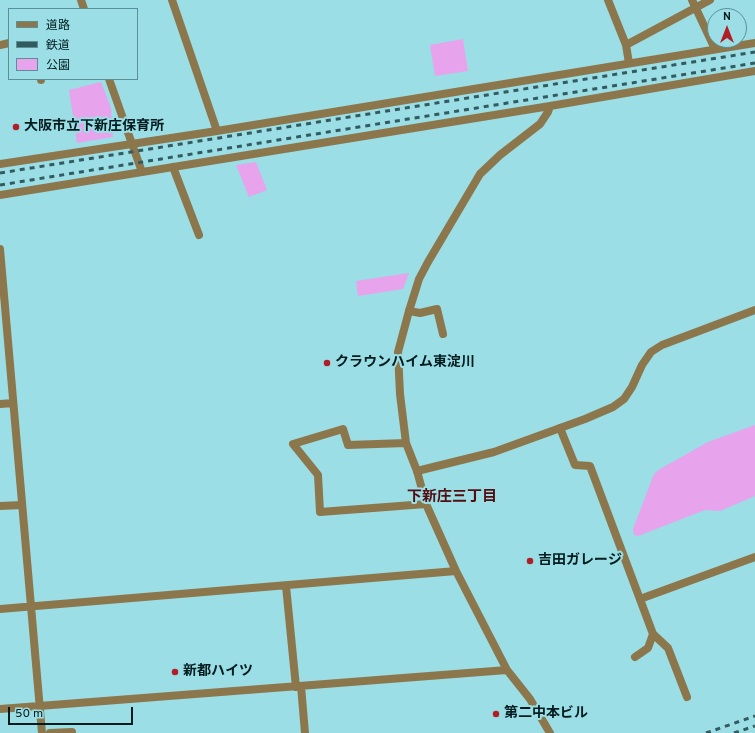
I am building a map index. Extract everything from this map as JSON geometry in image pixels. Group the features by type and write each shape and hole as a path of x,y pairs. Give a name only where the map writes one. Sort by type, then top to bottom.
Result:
{"street":[{"path":"172,0 217,131"},
{"path":"608,0 626,45 629,63"},
{"path":"626,45 694,4 710,0"},
{"path":"694,4 715,49"},
{"path":"0,164 217,131 755,43"},
{"path":"0,195 550,106 755,71"},
{"path":"109,80 142,172"},
{"path":"550,106 540,124 500,155 480,174 419,279 398,352 400,394 406,443 417,471 426,504 456,571 507,670 530,699 550,733"},
{"path":"173,167 199,235"},
{"path":"0,249 2,303 22,504 42,733"},
{"path":"409,311 420,313 437,309 444,334"},
{"path":"417,471 494,452 613,407 624,399 632,387 642,365 651,352 662,345 755,310"},
{"path":"0,404 12,403"},
{"path":"560,428 575,465 590,466 654,634 668,648 687,697"},
{"path":"406,443 348,445 343,429 292,444 318,475 320,512 426,504"},
{"path":"0,506 22,504"},
{"path":"640,599 755,557"},
{"path":"0,610 456,571"},
{"path":"286,586 305,733"},
{"path":"635,657 648,648 654,634"},
{"path":"0,709 507,670"},
{"path":"50,733 72,732"}],"green space":[{"path":"463,39 468,71 435,76 430,45"},
{"path":"101,82 111,108 113,137 77,143 69,90"},
{"path":"256,162 267,190 249,197 236,165"},
{"path":"409,273 403,289 358,296 356,281"},
{"path":"755,425 755,496 720,511 705,510 638,536 634,535 633,529 654,474 660,469 708,442"}],"railway":[{"path":"0,173 755,52"},
{"path":"0,185 755,63"},
{"path":"706,733 755,716"},
{"path":"734,733 755,726"}],"place":[{"name":"大阪市立下新庄保育所","path":"16,127"},
{"name":"クラウンハイム東淀川","path":"327,363"},
{"name":"吉田ガレージ","path":"530,561"},
{"name":"新都ハイツ","path":"175,672"},
{"name":"第二中本ビル","path":"496,714"}],"district":[{"name":"下新庄三丁目","path":"452,498"}]}
